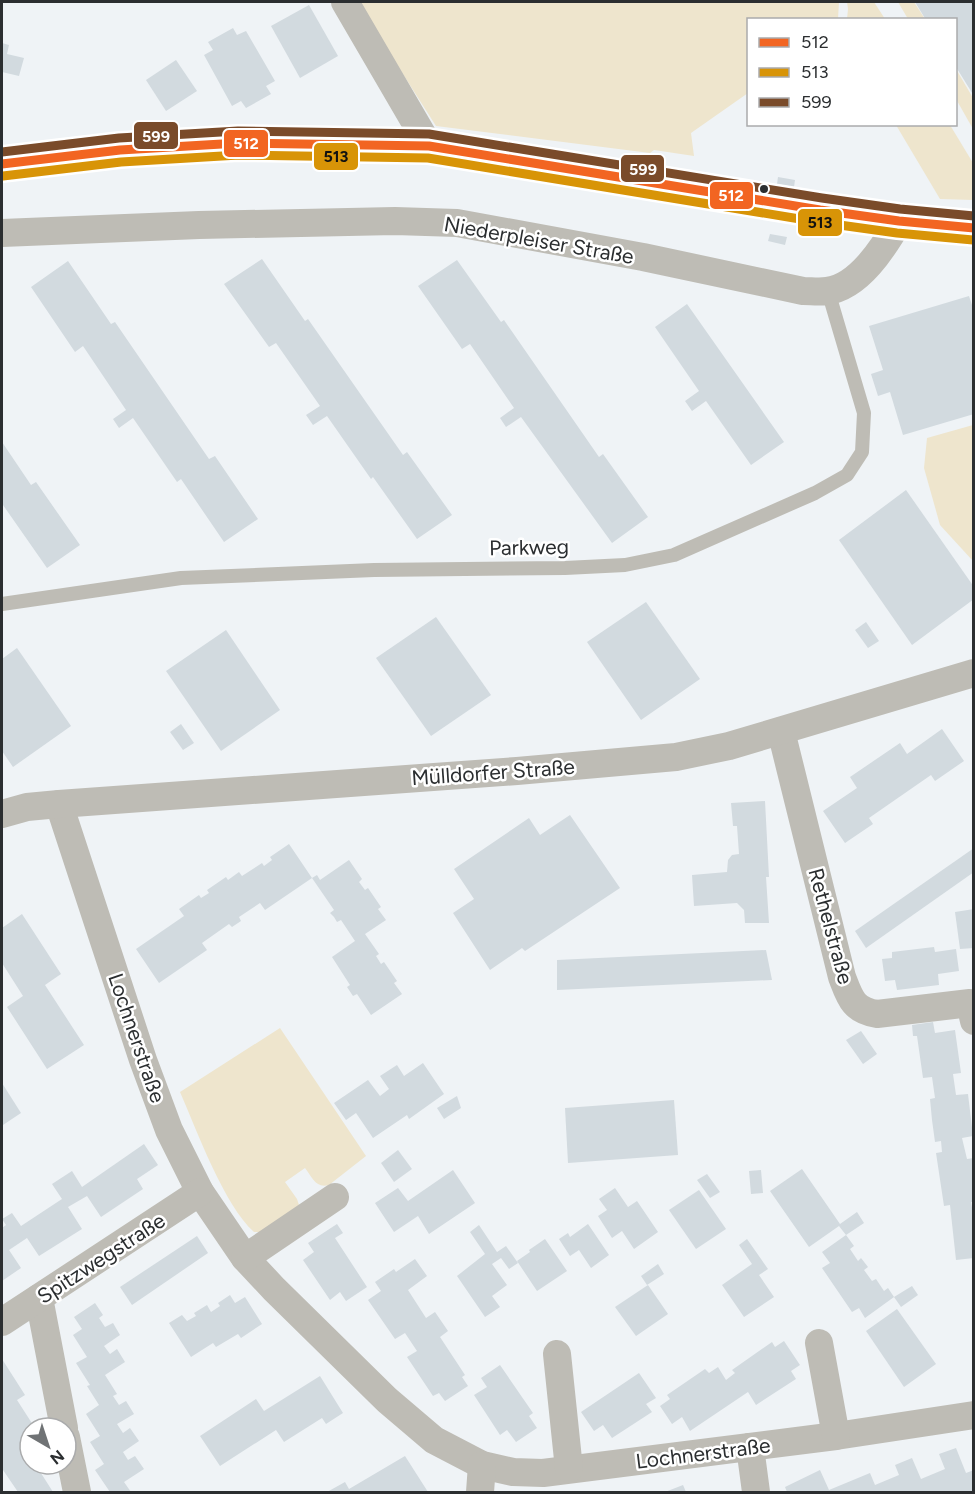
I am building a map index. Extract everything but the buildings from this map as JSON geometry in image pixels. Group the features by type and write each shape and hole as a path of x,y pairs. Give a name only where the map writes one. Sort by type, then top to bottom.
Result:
{"street":[{"path":"345,2 429,146"},
{"path":"2,164 120,150 239,143 429,146 820,210 898,221 974,228"},
{"name":"Niederpleiser Straße","path":"2,233 222,224 395,221 457,223 643,257 803,291 828,291 850,281 867,267 885,244 898,221"},
{"name":"Mülldorfer Straße","path":"2,814 27,807 58,804 517,771 676,757 729,746 974,673"},
{"name":"Rethelstraße","path":"781,731 850,999 863,1012 877,1014 972,1005"},
{"name":"Lochnerstraße","path":"58,804 143,1060 169,1130 200,1192 245,1258 274,1289 387,1400 481,1479 513,1472 543,1473 836,1436 974,1415"},
{"name":"Spitzwegstraße","path":"2,1322 200,1192"},
{"path":"245,1258 335,1197"},
{"path":"39,1298 62,1416"},
{"path":"819,1343 836,1436"},
{"path":"557,1354 569,1469"},
{"path":"750,1447 756,1492"},
{"path":"74,1476 77,1492"}],"lane":[{"name":"Parkweg","path":"2,603 181,578 374,570 565,568 626,565 674,555 815,493 847,475 862,452 864,413 828,291"}],"shaded area":[{"path":"357,2 839,2 838,18 747,18 747,94 691,133 694,156 654,150 650,153 436,126"},
{"path":"847,2 874,2 884,18 847,18"},
{"path":"898,2 914,2 924,18 907,18"},
{"path":"957,71 973,98 973,129 957,101"},
{"path":"897,126 951,126 973,163 973,200 940,199"},
{"path":"974,425 973,561 940,525 924,468 927,438"},
{"path":"280,1028 366,1156 325,1186 318,1184 305,1168 285,1182 297,1199 300,1208 263,1232 254,1232 243,1220 222,1186 180,1092"}],"transit line":[{"name":"599","path":"2,152 119,138 238,131 429,134 822,198 974,216"},
{"name":"512","path":"2,164 120,150 239,143 429,146 820,210 974,228"},
{"name":"513","path":"3,176 121,162 239,155 428,158 818,222 897,233 973,240"}]}
